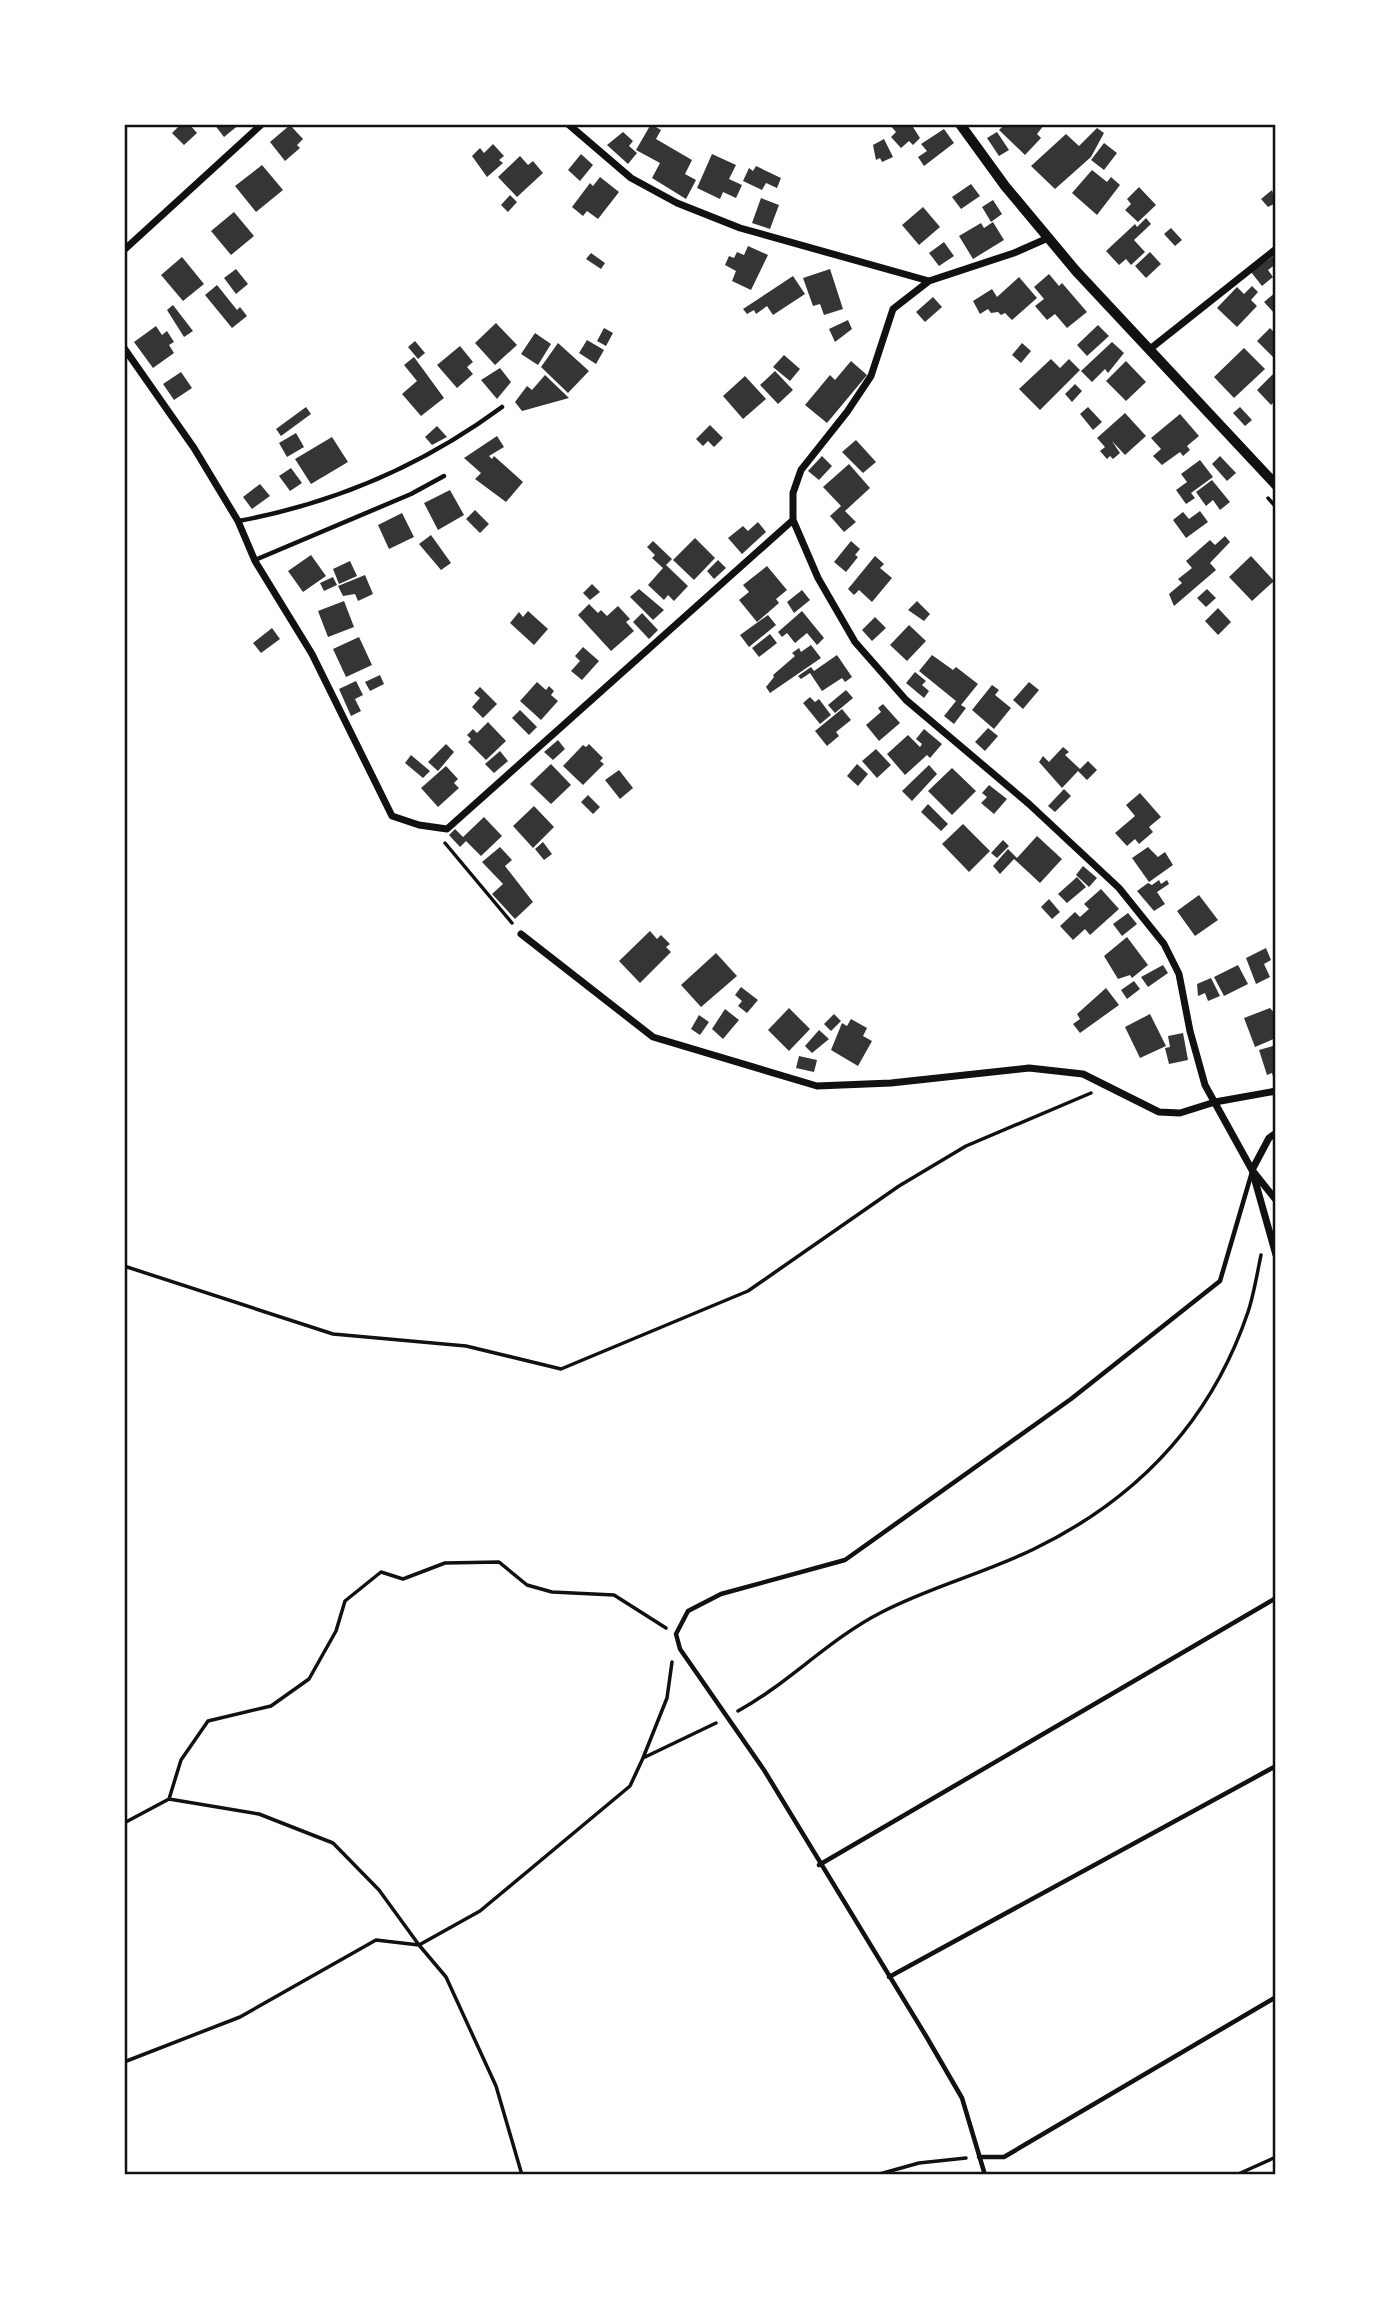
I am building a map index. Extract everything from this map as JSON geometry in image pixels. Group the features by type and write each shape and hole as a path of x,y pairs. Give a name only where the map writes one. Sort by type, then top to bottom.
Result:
{"street":[{"path":"124,250 262,124"},
{"path":"568,124 631,178 677,203 753,232 929,281"},
{"path":"960,124 1048,238 1276,485"},
{"path":"1048,238 1014,253 929,281 893,309 871,376 847,412 801,470 793,493 793,520 818,578 855,642 906,701 1029,804 1119,888 1149,922 1179,974 1205,1085 1252,1170 1276,1200"},
{"path":"1150,349 1276,249"},
{"path":"124,348 194,448 238,521 255,561 312,654 392,816 419,825 447,829 793,520"},
{"path":"522,934 653,1037 817,1086 891,1083 1030,1068 1083,1074 1159,1112 1180,1113 1215,1102 1276,1091"},
{"path":"1276,1133 1269,1139 1252,1170 1276,1255"}],"lane":[{"path":"238,521 340,496 391,475 444,448 502,407"},
{"path":"255,561 411,495 444,476"},
{"path":"985,2175 961,2098 764,1770 680,1649 676,1634 688,1611 721,1594 845,1560 1072,1399 1220,1281 1252,1170"},
{"path":"819,1865 1276,1598"},
{"path":"890,1977 1276,1766"},
{"path":"979,2157 1004,2157 1276,1997"}],"path":[{"path":"447,829 442,839 522,934"},
{"path":"124,1266 333,1334 466,1346 561,1369 748,1291 899,1186 966,1146 1091,1093 1130,1098"},
{"path":"643,1758 765,1696 822,1650 881,1612 1033,1550 1098,1514 1173,1448 1218,1382 1244,1323 1267,1226"},
{"path":"124,2062 240,2017 376,1940 419,1945 480,1912 630,1786 667,1698 676,1634 614,1595 552,1592 527,1585 499,1562 445,1563 403,1579 381,1572 345,1601 336,1631 309,1679 271,1706 208,1721 181,1760 169,1799"},
{"path":"124,1824 169,1799 259,1814 332,1843 379,1890 446,1977 496,2086 522,2175"},
{"path":"876,2175 919,2163 979,2157"},
{"path":"1236,2175 1276,2157"}],"building":[{"path":"181,124 189,124 197,133 184,145 172,133"},
{"path":"214,124 240,124 224,137"},
{"path":"651,124 661,130 656,139 692,160 685,174 696,180 686,199 652,178 660,163 636,150"},
{"path":"889,124 915,124 913,127 920,138 913,145 909,141 901,148 891,137 896,132"},
{"path":"1005,124 1044,125 1037,134 1041,138 1025,155 999,130"},
{"path":"290,125 303,139 297,145 300,148 285,161 270,142"},
{"path":"1097,128 1104,133 1091,157 1055,189 1031,166 1066,134 1079,146"},
{"path":"944,129 954,143 924,166 918,157 927,151 921,144"},
{"path":"623,132 633,141 629,146 637,153 628,164 607,145"},
{"path":"997,132 1009,150 999,156 987,138"},
{"path":"884,139 893,157 882,162 880,158 876,160 873,145"},
{"path":"1104,143 1117,153 1104,170 1091,160"},
{"path":"493,144 504,156 499,160 503,163 487,177 472,156 480,148 484,153"},
{"path":"581,154 593,165 580,181 568,170"},
{"path":"712,154 736,165 729,179 742,185 736,198 723,192 720,199 697,188"},
{"path":"520,156 528,165 533,161 543,173 517,197 498,177"},
{"path":"262,165 283,190 256,212 235,186"},
{"path":"756,166 781,178 777,188 766,183 762,190 743,181 749,168 753,171"},
{"path":"1092,170 1107,182 1111,177 1120,185 1097,215 1072,193"},
{"path":"600,177 619,192 598,219 587,211 583,216 572,207 590,183 593,186"},
{"path":"971,184 980,196 961,209 952,197"},
{"path":"1139,187 1156,205 1138,222 1125,210 1131,204 1127,199"},
{"path":"1272,190 1276,203 1268,207 1261,199"},
{"path":"510,195 517,202 508,212 501,205"},
{"path":"761,198 779,205 770,229 752,223"},
{"path":"993,200 1002,214 991,222 982,207"},
{"path":"923,207 940,227 919,245 902,225"},
{"path":"234,212 254,236 231,255 211,231"},
{"path":"1146,218 1151,224 1134,240 1145,252 1131,265 1126,259 1119,265 1106,251 1135,224 1137,227"},
{"path":"993,222 1004,240 973,259 959,236 981,223 984,228"},
{"path":"1171,228 1182,240 1175,246 1164,234"},
{"path":"944,242 954,256 939,266 929,253"},
{"path":"748,246 768,255 751,290 732,281 736,271 725,265 729,256 734,258 737,252 744,255"},
{"path":"1150,252 1161,264 1146,278 1135,266"},
{"path":"591,253 605,263 601,269 586,259"},
{"path":"1276,254 1276,264 1268,270 1273,277 1262,286 1251,272"},
{"path":"182,257 204,284 183,301 161,275"},
{"path":"236,269 248,284 236,294 224,278"},
{"path":"830,269 843,309 824,315 820,304 813,306 803,278"},
{"path":"1049,274 1059,286 1062,283 1087,312 1067,328 1055,314 1047,320 1035,306 1044,299 1034,287"},
{"path":"793,276 805,294 773,315 767,306 756,314 754,310 747,314 743,309"},
{"path":"1019,277 1037,298 1012,320 1005,313 991,313 988,309 980,314 973,301 992,289 997,297"},
{"path":"217,285 237,310 240,307 247,316 232,328 205,295"},
{"path":"1252,286 1258,292 1251,300 1257,306 1237,327 1217,308 1237,287 1244,294"},
{"path":"1276,292 1276,312 1274,313 1264,302"},
{"path":"933,297 942,307 925,322 916,312"},
{"path":"173,305 193,331 184,337 167,310"},
{"path":"848,320 852,329 835,342 829,329"},
{"path":"496,323 517,345 495,365 475,343"},
{"path":"1098,325 1109,336 1087,356 1077,345"},
{"path":"156,326 162,335 167,331 174,342 169,345 174,353 153,368 134,342"},
{"path":"604,328 613,333 606,346 597,341"},
{"path":"1270,328 1276,334 1276,354 1273,357 1257,341"},
{"path":"535,333 551,344 538,365 521,354"},
{"path":"587,340 604,350 596,364 579,353"},
{"path":"415,341 425,353 418,359 408,347"},
{"path":"1112,342 1124,353 1108,373 1105,369 1092,382 1081,371"},
{"path":"558,343 589,371 568,393 541,367"},
{"path":"1022,343 1031,351 1021,363 1012,355"},
{"path":"460,346 473,362 467,367 473,374 457,388 437,365"},
{"path":"1244,348 1265,369 1234,398 1214,377"},
{"path":"784,355 800,369 790,381 773,367"},
{"path":"414,357 444,398 421,416 402,394 417,381 404,365"},
{"path":"1051,359 1060,368 1069,359 1080,370 1040,410 1019,389"},
{"path":"851,361 867,375 827,423 805,405 830,375 835,380"},
{"path":"1126,361 1146,382 1126,401 1106,381"},
{"path":"500,368 511,382 497,399 481,380"},
{"path":"775,371 793,390 778,404 760,385"},
{"path":"1276,371 1276,400 1271,405 1257,390"},
{"path":"181,372 192,388 174,400 163,384"},
{"path":"545,375 569,398 522,411 515,402 527,386 532,390"},
{"path":"745,376 766,399 743,419 723,396"},
{"path":"1075,384 1082,391 1072,402 1065,394"},
{"path":"306,407 311,414 281,436 276,429"},
{"path":"1088,407 1102,422 1093,430 1080,414"},
{"path":"1240,407 1252,420 1245,426 1233,413"},
{"path":"1125,413 1146,436 1125,455 1112,441 1120,453 1113,459 1110,456 1107,459 1100,451 1105,447 1097,438"},
{"path":"1180,414 1199,436 1187,446 1190,450 1183,456 1180,452 1162,465 1153,456 1161,449 1151,438"},
{"path":"710,425 723,438 714,447 708,441 703,446 696,439"},
{"path":"437,426 447,437 432,445 425,437"},
{"path":"296,433 304,447 287,457 279,443"},
{"path":"497,436 504,447 489,456 492,459 494,456 523,482 506,502 475,479 481,473 464,458"},
{"path":"332,437 348,462 311,484 295,459"},
{"path":"856,440 876,462 863,473 842,452"},
{"path":"822,456 832,466 819,480 808,471"},
{"path":"1220,456 1236,473 1227,481 1212,464"},
{"path":"1200,460 1213,477 1191,493 1195,498 1186,504 1176,490 1187,482 1181,474"},
{"path":"849,464 870,488 845,511 856,522 844,532 830,516 841,506 823,487"},
{"path":"291,468 302,483 290,491 279,476"},
{"path":"1212,480 1230,502 1220,510 1213,500 1206,506 1196,492"},
{"path":"260,484 270,496 252,509 243,497"},
{"path":"450,490 464,515 438,530 424,503"},
{"path":"475,510 489,524 480,533 466,519"},
{"path":"1200,511 1208,522 1186,538 1173,520 1183,512 1189,519"},
{"path":"402,513 414,537 389,549 378,525"},
{"path":"758,522 766,532 742,554 728,538 743,526 748,531"},
{"path":"431,535 451,563 441,570 419,544"},
{"path":"1225,536 1230,542 1210,563 1216,570 1174,606 1169,594 1182,583 1178,579 1192,568 1186,561 1210,540 1215,545"},
{"path":"695,538 715,558 694,580 673,560"},
{"path":"653,541 672,559 666,565 688,586 674,601 668,595 664,600 648,585 663,568 652,558 655,555 647,547"},
{"path":"851,541 860,549 855,555 858,557 846,572 834,562"},
{"path":"311,555 326,576 303,592 288,571"},
{"path":"875,556 884,564 880,568 892,578 872,602 859,590 854,595 848,589"},
{"path":"1251,556 1274,581 1252,601 1229,577"},
{"path":"718,560 726,568 714,579 707,571"},
{"path":"350,561 357,576 339,584 333,569"},
{"path":"767,566 787,590 776,599 779,603 757,622 739,600 749,592 743,585"},
{"path":"365,575 373,594 358,601 355,594 343,596 338,586"},
{"path":"333,577 337,585 324,591 320,583"},
{"path":"592,584 600,592 590,600 583,593"},
{"path":"639,589 664,610 653,620 630,597"},
{"path":"1207,589 1216,598 1206,607 1197,598"},
{"path":"802,590 810,600 794,613 787,602"},
{"path":"344,601 354,627 328,637 318,611"},
{"path":"917,601 930,614 924,621 908,610"},
{"path":"589,604 598,613 601,610 607,616 618,606 630,619 626,622 634,631 611,651 578,615"},
{"path":"1218,608 1231,622 1218,635 1205,621"},
{"path":"528,611 548,629 534,645 510,623 519,612 523,617"},
{"path":"802,611 824,638 817,645 807,633 795,643 787,633 782,637 778,632"},
{"path":"642,613 658,630 649,639 633,622"},
{"path":"768,615 776,625 749,647 740,635"},
{"path":"875,617 886,628 872,641 862,630"},
{"path":"909,625 926,641 907,661 890,645"},
{"path":"272,628 280,639 261,653 253,643"},
{"path":"770,634 777,643 759,657 752,648"},
{"path":"359,637 372,665 346,677 333,649"},
{"path":"811,645 821,658 770,693 766,687 773,675 795,656 792,653 799,648 801,652"},
{"path":"583,647 599,661 582,680 571,671 580,661 575,656"},
{"path":"837,655 852,677 845,682 842,678 822,691 810,673 801,679 798,676 811,667 814,671"},
{"path":"932,655 953,670 956,667 978,684 961,705 966,708 954,724 944,716 956,701 919,671"},
{"path":"915,672 926,681 922,685 929,691 924,698 906,683"},
{"path":"380,675 384,684 370,691 365,682"},
{"path":"356,681 363,695 355,699 361,711 351,716 339,689"},
{"path":"537,682 546,690 549,686 554,691 551,695 558,701 541,720 520,701"},
{"path":"1029,682 1039,690 1023,709 1013,700"},
{"path":"992,685 999,690 995,695 1011,708 994,729 972,710"},
{"path":"480,687 497,704 483,718 472,707 480,698 474,693"},
{"path":"846,690 853,698 835,713 828,705"},
{"path":"810,697 815,702 819,699 831,715 820,724 803,703"},
{"path":"883,704 900,723 879,741 866,725 881,712 878,708"},
{"path":"842,709 851,720 836,732 839,736 827,746 815,731"},
{"path":"520,710 537,727 529,735 512,718"},
{"path":"488,722 506,741 486,760 468,742 471,739 467,735 473,729 477,733"},
{"path":"988,728 998,736 985,751 975,742"},
{"path":"924,729 942,744 930,758 927,755 905,775 887,754 908,735 920,747 922,744 916,739"},
{"path":"558,740 565,749 553,760 544,752"},
{"path":"446,744 454,752 438,771 428,762"},
{"path":"589,744 603,758 600,761 604,764 583,785 563,766 583,745 586,747"},
{"path":"1063,747 1069,752 1065,755 1080,769 1088,761 1097,770 1087,780 1078,771 1062,788 1039,762 1043,756 1049,762"},
{"path":"876,749 891,765 877,778 862,761"},
{"path":"500,751 508,761 494,773 485,764"},
{"path":"411,755 430,771 423,778 405,763"},
{"path":"551,764 571,785 551,804 530,784"},
{"path":"857,764 868,774 858,786 847,776"},
{"path":"929,765 937,774 912,801 902,791"},
{"path":"446,766 458,779 454,783 459,788 438,807 421,788"},
{"path":"952,768 976,791 952,815 928,791"},
{"path":"619,770 633,788 620,799 605,780"},
{"path":"989,785 1007,799 994,814 981,803 987,797 982,793"},
{"path":"1064,789 1071,796 1055,812 1048,806"},
{"path":"1140,793 1161,817 1149,827 1153,832 1139,844 1135,839 1127,846 1115,833 1135,816 1126,805"},
{"path":"588,795 600,807 593,814 581,802"},
{"path":"928,804 948,824 941,831 921,812"},
{"path":"534,806 554,827 533,848 513,826"},
{"path":"484,817 502,836 481,856 466,841 460,847 449,835 455,829 463,837"},
{"path":"963,824 990,851 969,872 942,844"},
{"path":"1037,836 1062,859 1040,883 1014,859 1000,874 993,866 1008,849 1017,858"},
{"path":"1003,840 1009,846 997,858 991,853"},
{"path":"543,842 552,854 544,860 535,849"},
{"path":"500,847 512,860 505,866 533,902 515,919 492,894 503,884 482,862"},
{"path":"1148,847 1158,857 1165,852 1173,865 1149,882 1132,858"},
{"path":"1083,866 1097,878 1089,887 1076,875"},
{"path":"1077,877 1086,887 1067,903 1058,894"},
{"path":"1159,880 1161,884 1167,880 1169,884 1157,892 1165,904 1154,911 1137,891 1148,883 1152,885"},
{"path":"1101,889 1119,909 1090,935 1085,929 1073,940 1060,926 1075,912 1080,917 1089,909 1084,904"},
{"path":"1199,895 1218,920 1195,936 1177,911"},
{"path":"1049,899 1060,912 1052,919 1041,907"},
{"path":"1128,913 1137,924 1122,936 1113,924"},
{"path":"650,931 657,939 661,935 670,944 666,947 671,952 640,983 619,961"},
{"path":"1127,937 1148,965 1132,978 1130,975 1118,979 1104,956"},
{"path":"1266,948 1271,960 1264,964 1270,977 1256,984 1246,958"},
{"path":"716,953 737,976 701,1007 681,985"},
{"path":"1163,965 1168,973 1148,987 1141,977"},
{"path":"1238,965 1248,984 1224,996 1214,977"},
{"path":"1211,978 1220,996 1208,1001 1205,993 1198,996 1197,984"},
{"path":"1134,981 1140,989 1127,999 1121,990"},
{"path":"741,987 758,1000 747,1013 738,1006 742,1001 735,995"},
{"path":"1106,988 1119,1005 1080,1033 1073,1024 1080,1019 1077,1014"},
{"path":"789,1008 810,1029 789,1051 768,1030"},
{"path":"1270,1008 1276,1015 1276,1038 1255,1047 1244,1018"},
{"path":"725,1009 739,1020 723,1039 712,1029"},
{"path":"834,1014 841,1021 831,1031 824,1024"},
{"path":"1150,1014 1166,1046 1140,1058 1125,1027"},
{"path":"699,1015 709,1022 700,1035 691,1029"},
{"path":"851,1019 867,1028 863,1036 872,1041 858,1066 831,1050 842,1023 847,1026"},
{"path":"819,1030 829,1039 812,1053 805,1046"},
{"path":"1183,1033 1188,1060 1169,1064 1165,1048 1170,1047 1168,1036"},
{"path":"1276,1045 1275,1083 1272,1073 1267,1075 1259,1050"},
{"path":"799,1056 817,1060 814,1072 796,1068"}]}
